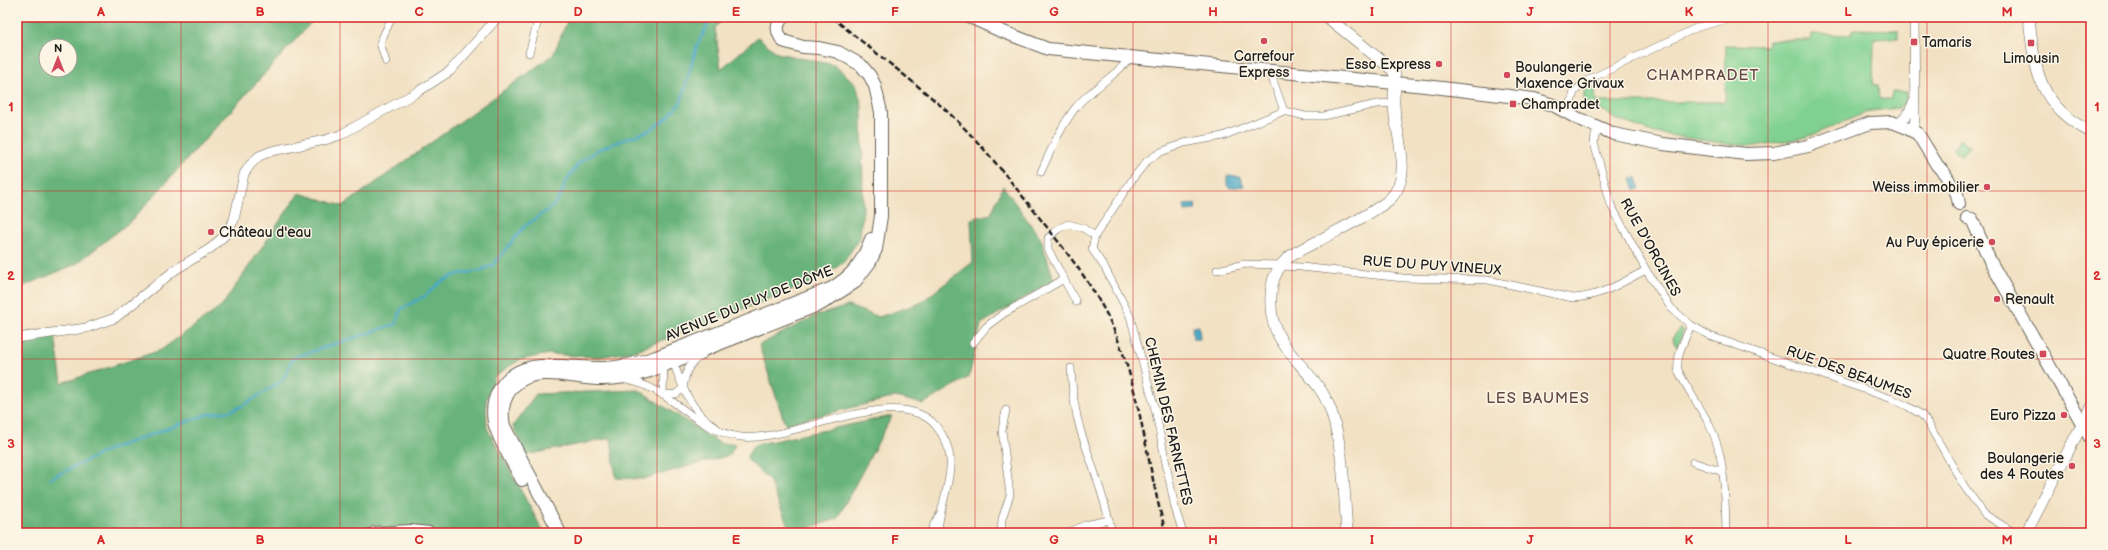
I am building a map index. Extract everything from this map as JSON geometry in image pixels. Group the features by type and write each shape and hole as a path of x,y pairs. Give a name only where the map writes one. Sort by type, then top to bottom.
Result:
{"main road":[{"name":"AVENUE DU PUY DE DÔME","path":"560,533 498,435 494,423 494,401 506,381 521,370 537,366 605,368 643,362 832,288 848,278 860,264 867,250 875,216 874,116 869,87 855,69 836,57 788,47 781,43 774,30 778,17"},
{"name":"AVENUE DU PUY DE DÔME","path":"551,533 504,426 502,408 507,393 520,382 542,374 615,379 636,375 669,364 821,304 854,283 870,262 876,249 880,216 880,106 870,76 861,65 838,52 819,48 803,47 783,41 778,29 778,23 783,17"},
{"path":"970,17 1048,49 1534,99 1609,124 1635,138"},
{"path":"2029,17 2033,59 2045,90 2053,104 2067,119 2091,132"},
{"path":"1333,19 1394,71 1394,103 1403,164 1402,180 1398,191 1384,205 1297,252 1281,265 1274,277 1271,291 1272,317 1284,347 1320,390 1331,411 1342,458 1347,533"},
{"path":"1568,110 1602,129 1635,138 1708,151 1759,154 1808,146 1870,123 1879,122 1898,124 1913,131 1924,142 1937,165 1939,176 1967,218 1966,226 1987,254 2091,439"},
{"path":"2026,533 2091,407"},
{"path":"374,533 411,531 429,533"}],"street":[{"path":"386,62 380,43 392,17"},
{"path":"17,338 86,328 115,318 175,270 211,248 226,235 234,220 244,174 259,156 272,151 325,140 340,135 419,91 450,71 498,17"},
{"path":"529,53 539,17"},
{"path":"1568,110 1574,92 1586,81 1698,27 1737,17"},
{"path":"1913,131 1914,17"},
{"path":"1041,172 1056,140 1076,107 1121,70 1130,58"},
{"path":"1270,72 1284,111"},
{"path":"1898,124 1907,115 1914,102"},
{"path":"1076,302 1048,249 1047,243 1050,236 1068,224 1083,228 1095,236 1134,177 1147,161 1161,152 1184,143 1223,136 1284,111 1305,116 1324,116 1377,104 1394,103"},
{"name":"RUE D'ORCINES","path":"1602,129 1595,135 1594,143 1611,205 1646,270 1671,308 1691,325"},
{"name":"CHEMIN DES FARNETTES","path":"1095,236 1092,249 1130,316 1155,409 1176,508 1183,533"},
{"name":"RUE DU PUY VINEUX","path":"1217,270 1244,264 1281,265 1402,278 1488,280 1574,298 1587,298 1600,293 1646,270"},
{"path":"973,343 987,326 1003,314 1064,279"},
{"path":"663,395 676,394 683,388 686,372 696,359 778,326 821,304"},
{"path":"643,362 669,364 734,334 768,314"},
{"path":"1691,325 1680,352 1677,363 1678,370 1710,425 1723,472 1726,533"},
{"name":"RUE DES BEAUMES","path":"1691,325 1731,344 1907,406 1922,415 1964,486 1984,514 2015,533"},
{"path":"669,364 698,412 722,432"},
{"path":"663,395 669,364"},
{"path":"1071,368 1073,396 1078,419 1104,496 1112,533"},
{"path":"615,379 644,383 710,429 752,438 873,411 900,409 917,412 929,419 938,428 950,457 950,480 940,514 937,533"},
{"path":"1001,533 1002,519 1010,495 1002,430 1006,410"},
{"path":"1693,462 1723,472"},
{"path":"931,533 940,514"},
{"path":"1068,533 1085,525 1109,520"}],"green space":[{"path":"17,17 316,17 131,221 76,264 17,289"},
{"path":"569,17 724,17 715,28 721,69 758,37 777,53 834,65 856,84 862,107 863,209 860,237 844,262 816,281 634,351 599,357 549,354 519,360 495,376 486,401 487,428 544,533 17,533 17,335 54,329 62,383 161,350 221,307 299,193 343,206 553,55"},
{"path":"1853,29 1898,30 1898,38 1874,39 1873,85 1878,85 1879,99 1891,99 1892,92 1907,92 1907,100 1898,108 1870,111 1807,137 1755,146 1728,144 1655,133 1613,118 1606,112 1584,103 1584,91 1595,86 1596,102 1725,102 1726,45 1768,46 1768,40 1810,40 1811,34 1852,35"},
{"path":"1960,139 1970,146 1962,156 1953,149"},
{"path":"1003,186 1041,239 1054,280 981,324 969,377 923,404 895,397 785,424 759,345 815,316 848,306 879,317 920,303 973,262 971,219 991,214"},
{"path":"1680,328 1683,331 1678,346 1676,346 1672,339"},
{"path":"639,390 721,444 735,444 730,455 642,479 616,478 611,438 526,455 513,426 536,394"},
{"path":"892,416 837,519 791,533 769,480 746,458 754,445"}],"water":[{"path":"1227,176 1240,177 1244,186 1229,188 1227,185"},
{"path":"1637,177 1640,189 1635,190 1631,178"},
{"path":"1195,204 1196,210 1185,211 1184,205"},
{"path":"1199,326 1200,339 1193,339 1192,327"}],"waterway":[{"path":"49,479 108,450 208,414 231,411 242,406 279,383 287,373 290,363 295,357 396,324 401,309 425,296 442,281 458,274 479,271 493,265 524,227 553,206 561,195 565,183 579,163 599,149 650,130 668,117 681,102 697,45 712,17"}],"railway":[{"path":"832,17 921,89 963,127 1011,182 1085,278 1110,320 1125,359 1138,408 1159,508 1166,533"}],"place":[{"name":"Carrefour Express","path":"1264,41"},
{"name":"Tamaris","path":"1914,42"},
{"name":"Limousin","path":"2031,43"},
{"name":"Esso Express","path":"1439,64"},
{"name":"Boulangerie Maxence Grivaux","path":"1507,75"},
{"name":"Champradet","path":"1513,104"},
{"name":"Weiss immobilier","path":"1987,187"},
{"name":"Château d'eau","path":"211,232"},
{"name":"Au Puy épicerie","path":"1992,242"},
{"name":"Renault","path":"1997,299"},
{"name":"Quatre Routes","path":"2043,354"},
{"name":"Euro Pizza","path":"2064,415"},
{"name":"Boulangerie des 4 Routes","path":"2072,466"}],"district":[{"name":"CHAMPRADET","path":"1703,75"},
{"name":"LES BAUMES","path":"1538,398"}]}
